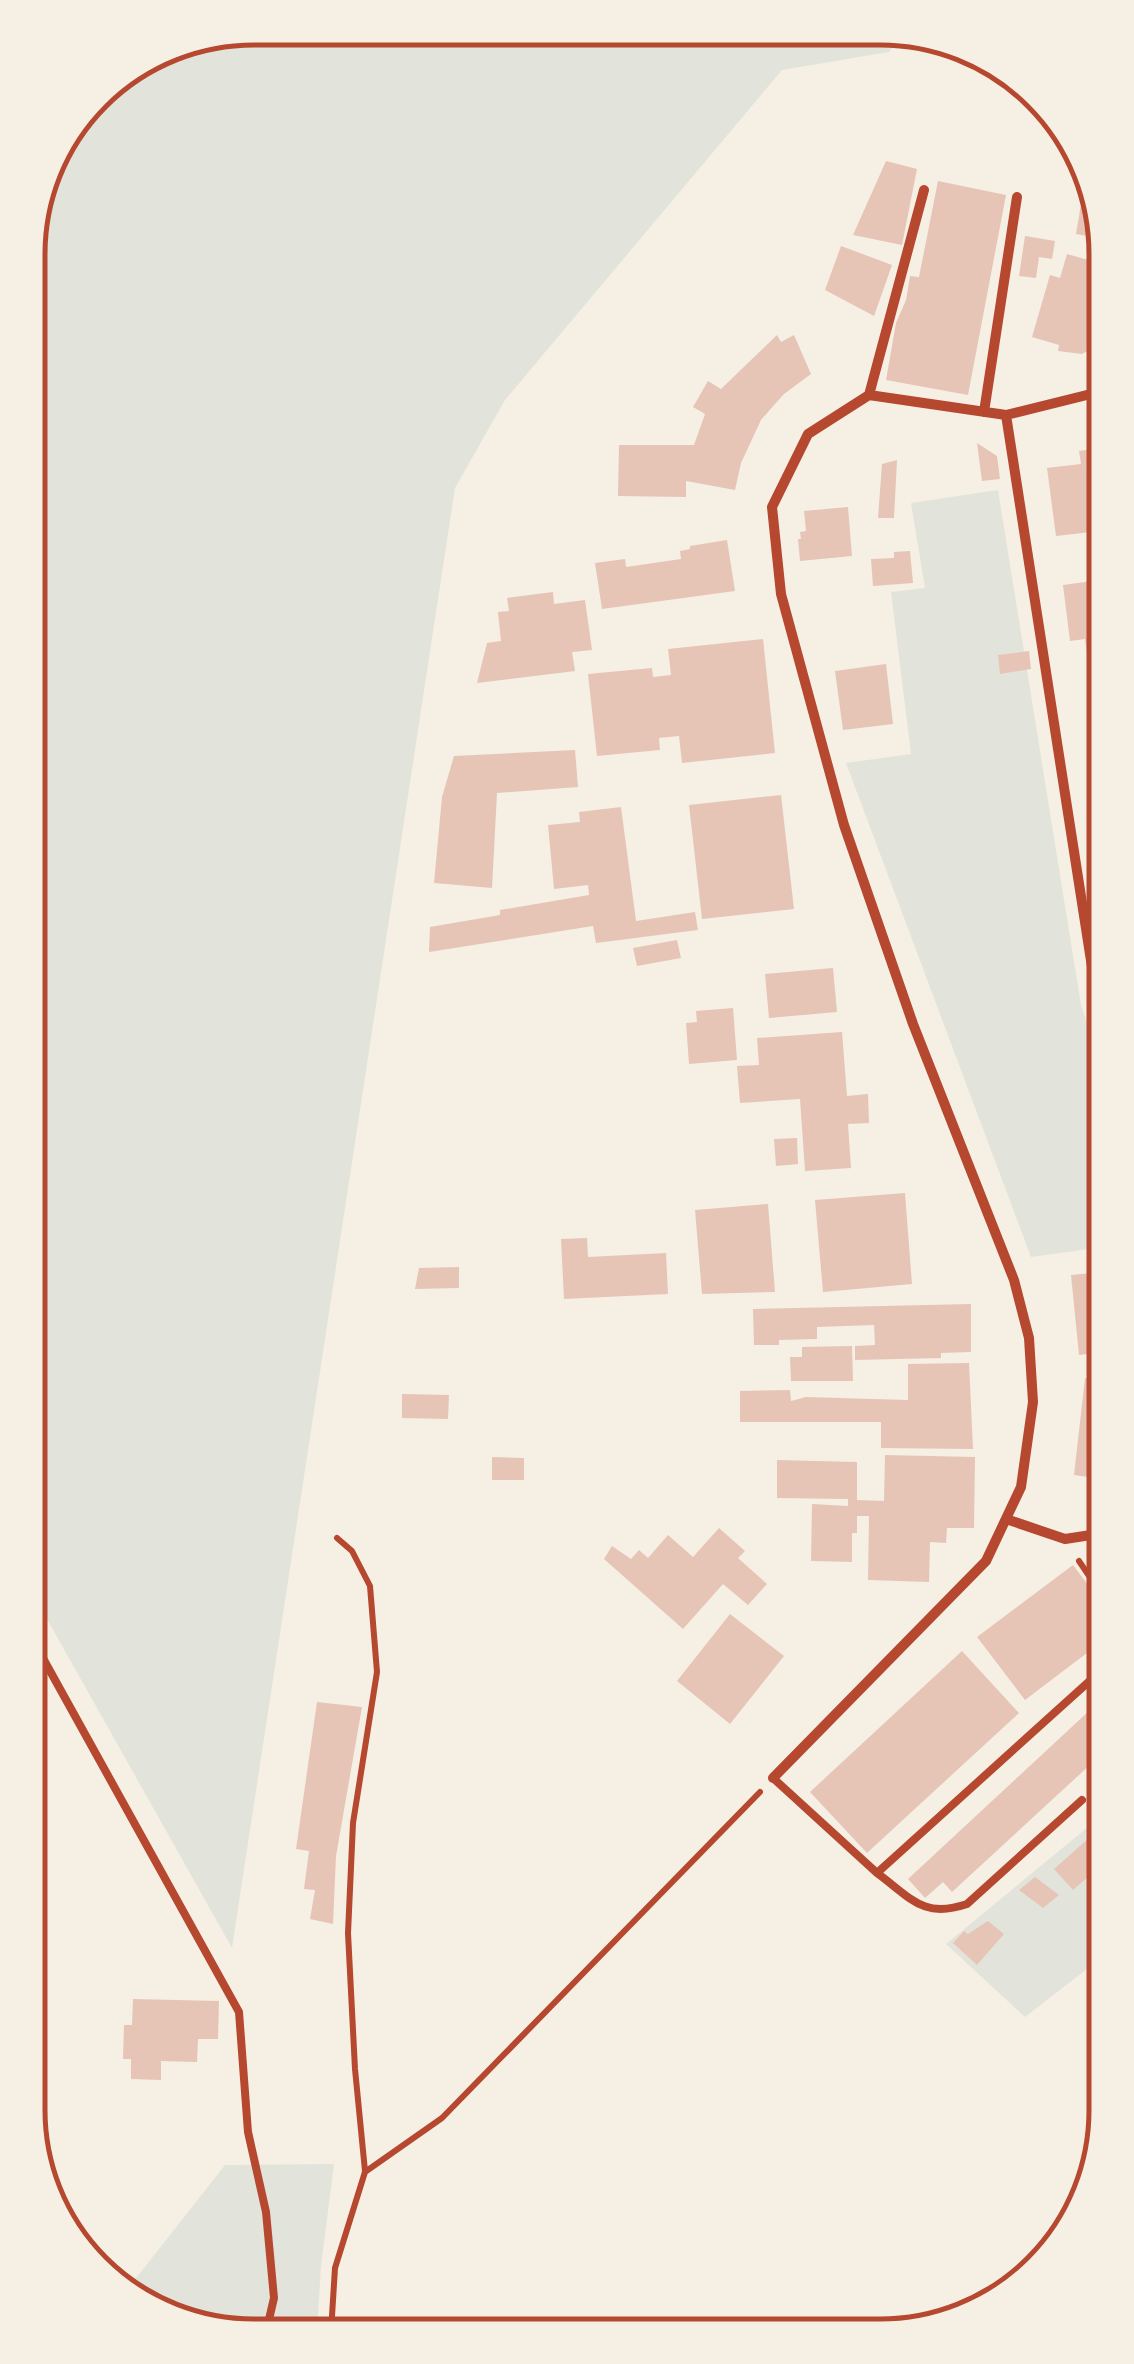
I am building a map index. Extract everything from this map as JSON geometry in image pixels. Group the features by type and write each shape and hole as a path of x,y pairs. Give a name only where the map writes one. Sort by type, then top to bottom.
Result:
{"street":[{"path":"868,395 924,190"},
{"path":"984,412 1017,197"},
{"path":"773,1778 986,1561 1021,1487 1033,1402 1029,1338 1014,1280 913,1024 844,825 782,594 772,508 808,434 868,395 1006,415 1089,395"},
{"path":"1006,415 1089,948"},
{"path":"1006,1520 1065,1538 1089,1535"}],"lane":[{"path":"45,1662 239,2012 248,2132 266,2212 274,2298 269,2319"},
{"path":"877,1873 1089,1682"},
{"path":"773,1778 877,1873 924,1908 944,1912 967,1904 1082,1800"}],"path":[{"path":"332,2319 335,2268 365,2172 348,1933 353,1823 377,1672 370,1586 352,1551 337,1538"},
{"path":"1079,1562 1089,1576"},
{"path":"365,2172 442,2118 773,1778"}],"shaded area":[{"path":"895,45 889,52 782,70 505,400 455,488 232,1948 45,1616 45,240 61,174 88,127 127,88 174,61 227,47"},
{"path":"998,490 1081,1005 1089,1028 1089,1249 1031,1257 846,763 911,754 891,592 925,588 911,503"},
{"path":"1089,1826 1089,1967 1025,2017 946,1944"},
{"path":"334,2164 318,2319 213,2315 161,2297 134,2281 225,2165"}],"building":[{"path":"886,161 917,169 902,245 853,235"},
{"path":"938,181 1006,195 968,395 886,380 896,323 906,300 910,276 919,277"},
{"path":"1081,204 1083,204 1088,236 1076,234"},
{"path":"1025,236 1055,241 1052,259 1039,257 1036,278 1019,276"},
{"path":"841,246 892,265 874,316 825,290"},
{"path":"1067,254 1089,260 1089,350 1082,354 1058,351 1059,345 1032,337 1050,275 1060,278"},
{"path":"777,335 781,342 794,335 811,374 784,394 761,420 741,463 735,490 686,481 686,497 618,496 619,445 694,445 705,414 693,407 708,381 721,389"},
{"path":"977,443 997,456 1000,479 982,481"},
{"path":"1089,450 1089,532 1056,536 1047,468 1081,464 1079,451"},
{"path":"897,460 894,518 878,518 882,464"},
{"path":"848,507 852,556 800,561 798,539 800,532 806,531 804,511"},
{"path":"727,540 735,591 602,609 595,563 625,559 626,567 681,559 680,551 690,546"},
{"path":"910,551 913,583 873,586 871,559 894,558 894,552"},
{"path":"1089,581 1089,661 1085,639 1070,641 1063,585"},
{"path":"553,592 554,604 585,600 592,650 572,652 575,671 477,683 487,643 501,641 498,612 509,611 507,598"},
{"path":"763,639 775,753 682,763 679,736 659,738 660,750 597,756 588,674 652,668 653,677 671,675 668,649"},
{"path":"1029,651 1031,669 1000,674 998,655"},
{"path":"886,664 893,724 843,730 835,671"},
{"path":"575,750 578,787 497,793 492,888 434,883 442,797 454,756"},
{"path":"781,795 794,909 702,919 689,805"},
{"path":"621,807 636,921 695,912 698,930 596,943 593,926 429,952 430,927 589,895 588,885 554,889 548,825 580,822 579,812"},
{"path":"677,940 681,958 637,966 633,948"},
{"path":"833,968 837,1012 769,1018 765,974"},
{"path":"733,1008 737,1060 689,1064 686,1023 697,1022 696,1011"},
{"path":"842,1032 847,1096 868,1094 869,1123 848,1124 851,1168 805,1171 800,1099 740,1103 737,1066 759,1065 757,1038"},
{"path":"797,1138 798,1164 776,1166 774,1139"},
{"path":"905,1193 912,1284 823,1292 815,1200"},
{"path":"768,1204 775,1292 702,1294 695,1210"},
{"path":"587,1238 588,1257 666,1253 668,1294 564,1299 561,1239"},
{"path":"459,1267 459,1288 415,1289 419,1268"},
{"path":"1089,1273 1089,1354 1079,1355 1071,1275"},
{"path":"971,1304 971,1352 941,1353 941,1358 855,1360 855,1346 875,1345 874,1325 817,1327 817,1339 754,1345 753,1309"},
{"path":"852,1346 853,1381 791,1381 790,1357 802,1357 802,1347"},
{"path":"969,1363 973,1449 881,1448 881,1422 740,1422 740,1391 790,1390 791,1401 806,1397 908,1400 908,1364"},
{"path":"1085,1378 1089,1378 1089,1477 1074,1475"},
{"path":"402,1394 449,1395 448,1419 402,1418"},
{"path":"885,1455 975,1457 974,1528 947,1528 946,1543 930,1542 929,1582 868,1580 869,1516 857,1516 857,1533 852,1533 852,1562 811,1561 812,1504 848,1506 848,1499 777,1498 777,1460 857,1462 857,1500 884,1501"},
{"path":"492,1457 524,1458 524,1480 492,1480"},
{"path":"719,1528 745,1551 738,1558 767,1584 748,1605 723,1584 683,1629 604,1559 612,1546 631,1559 639,1550 648,1558 668,1535 693,1557"},
{"path":"1073,1565 1089,1586 1089,1651 1025,1700 977,1637"},
{"path":"730,1614 784,1656 730,1724 677,1681"},
{"path":"962,1651 1019,1713 867,1853 810,1792"},
{"path":"317,1702 362,1707 336,1856 333,1924 310,1919 315,1890 304,1889 309,1851 296,1849"},
{"path":"1089,1711 1089,1766 952,1892 943,1882 925,1898 908,1879"},
{"path":"1089,1838 1089,1876 1073,1890 1054,1869"},
{"path":"1035,1877 1059,1895 1043,1908 1019,1890"},
{"path":"988,1921 1004,1934 977,1965 953,1943 964,1931 968,1934"},
{"path":"133,1999 219,2001 218,2039 198,2039 197,2062 161,2061 161,2080 131,2079 131,2059 123,2059 124,2025 132,2025"}]}
